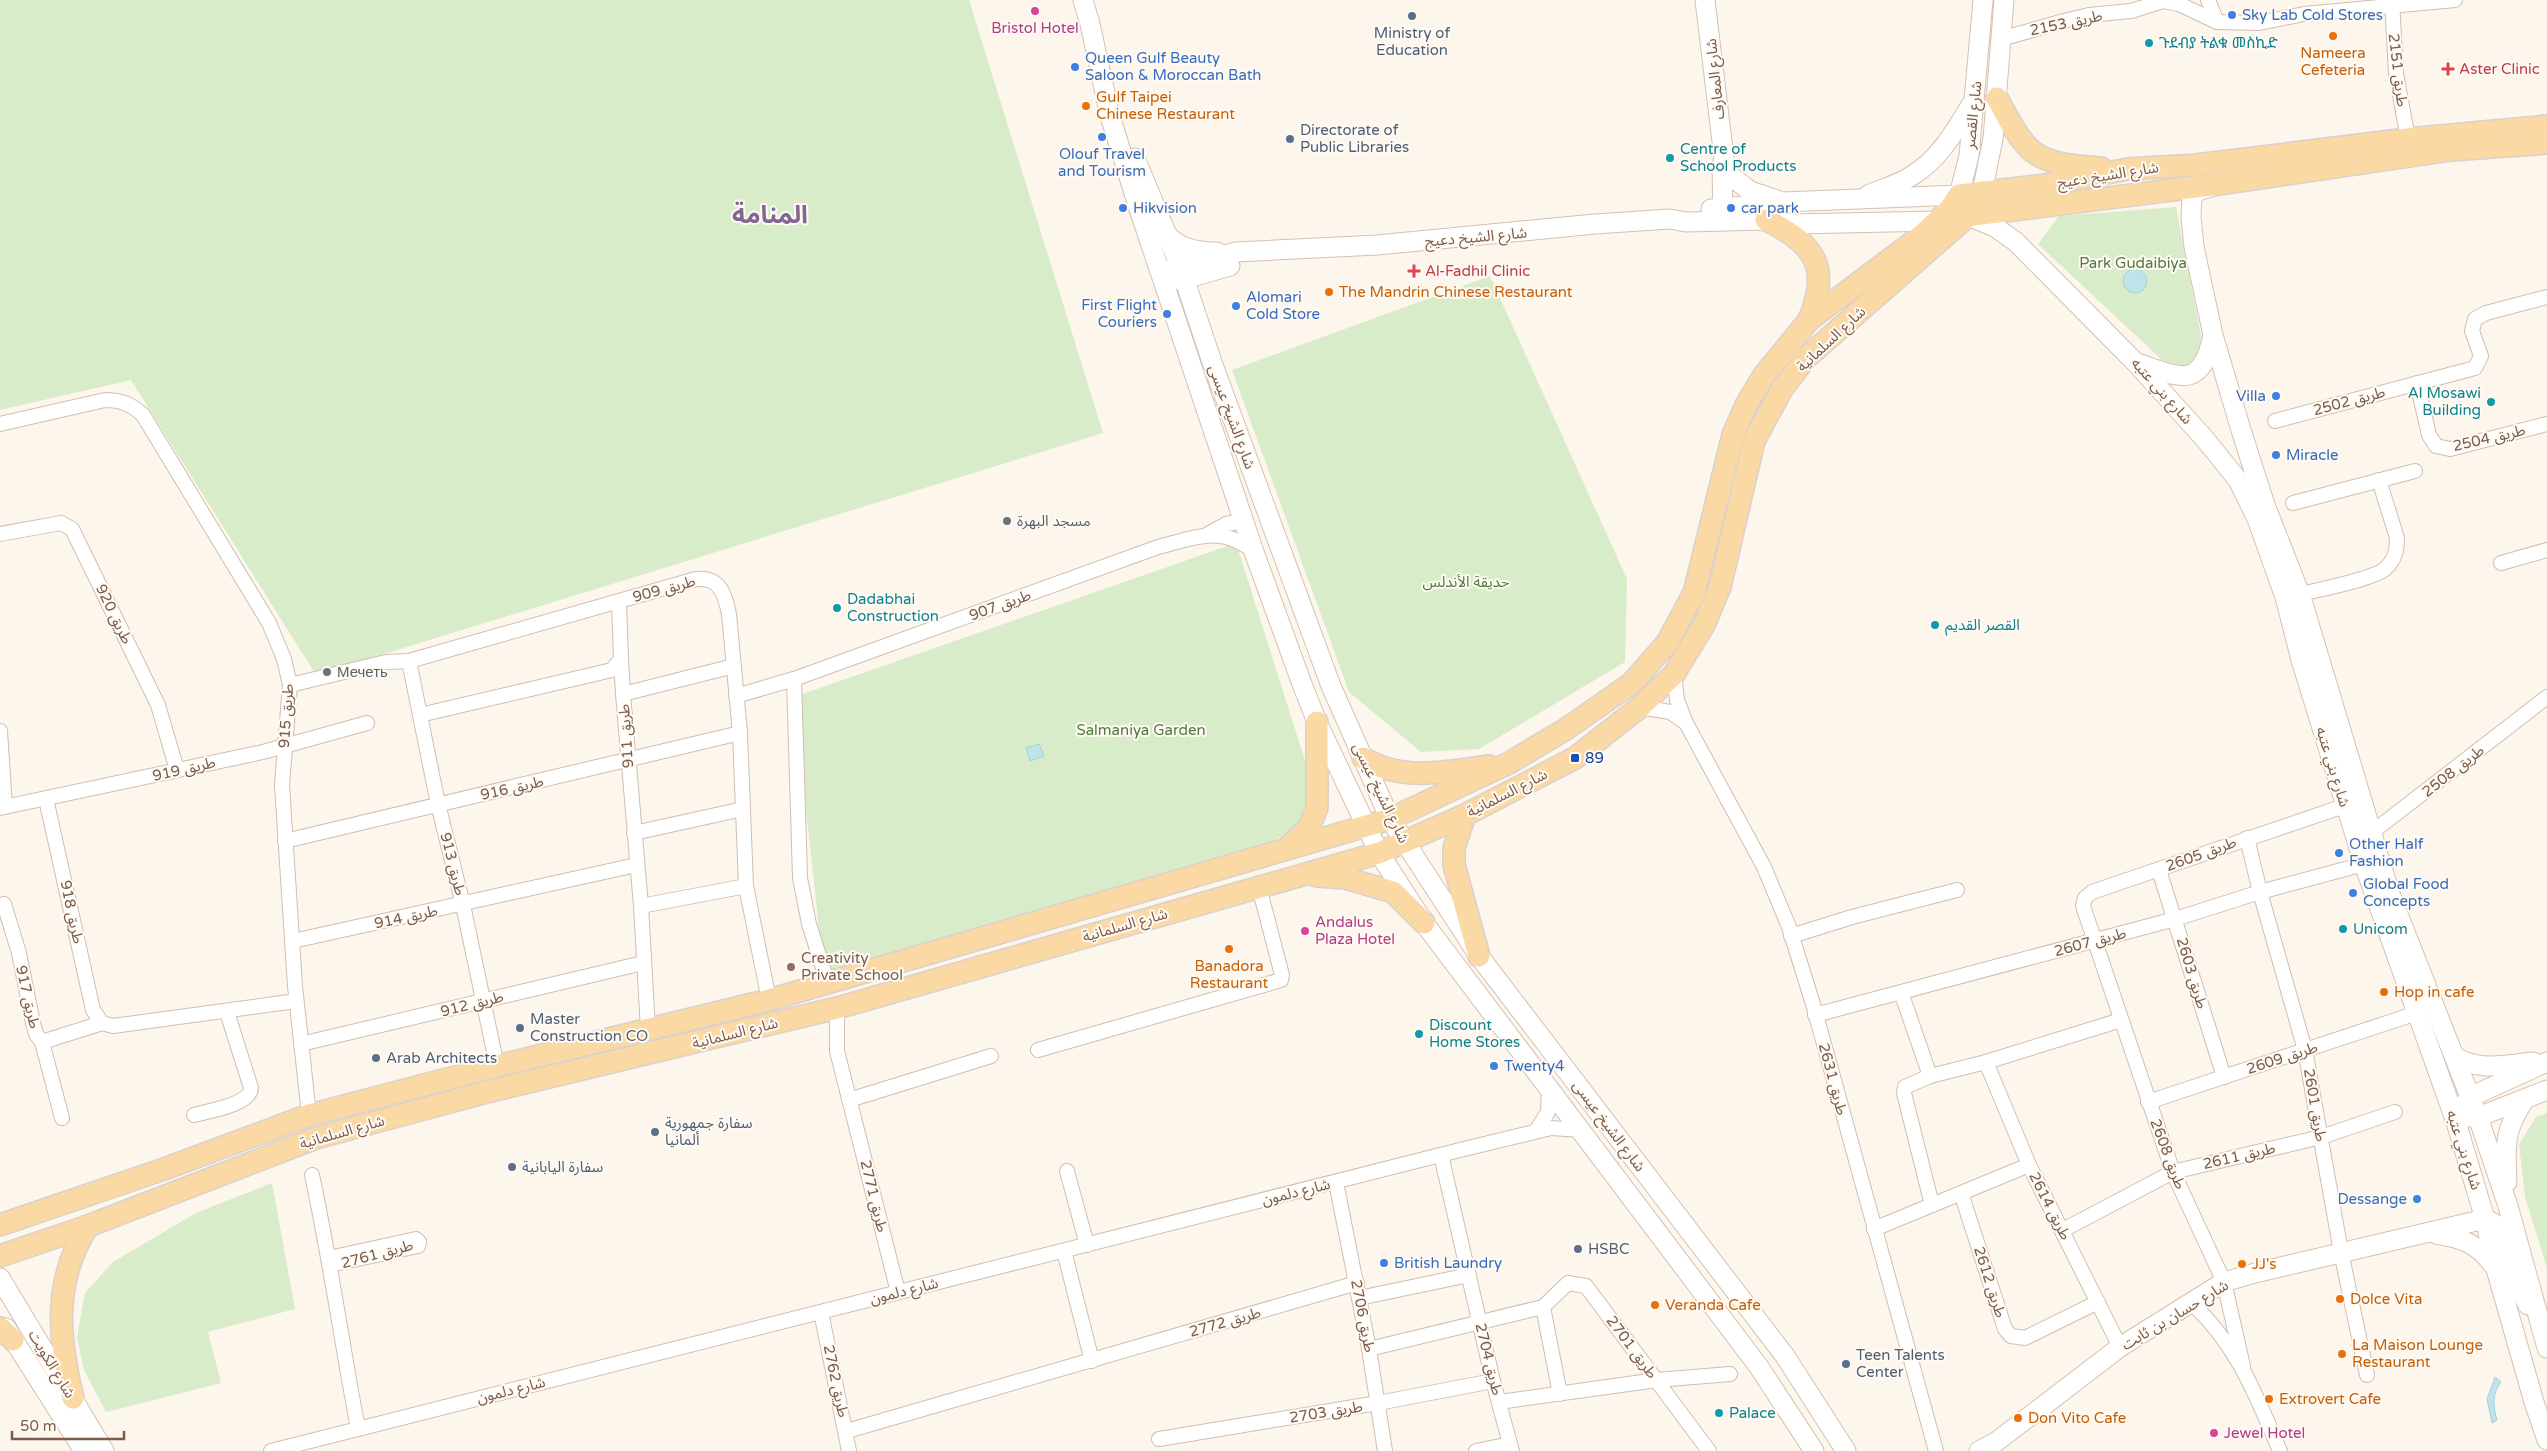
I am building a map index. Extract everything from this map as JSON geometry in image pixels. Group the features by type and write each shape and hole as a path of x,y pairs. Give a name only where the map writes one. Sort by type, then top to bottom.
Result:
{"main road":[{"name":"شارع الشيخ عيسى","path":"1070,0 1081,29 1094,49"},
{"name":"شارع الشيخ عيسى","path":"1083,0 1115,132 1171,275 1215,371 1308,620 1330,686 1390,819 1479,956 1785,1356 1846,1451"},
{"name":"شارع المعارف","path":"1705,0 1724,158 1728,214"},
{"name":"شارع القصر","path":"1938,221 1949,210 1959,195 1969,156 1983,0"},
{"name":"شارع القصر","path":"1968,216 1982,192 1993,139 2004,0"},
{"path":"1997,98 2017,133 2033,152 2050,160 2076,166 2128,169"},
{"path":"1856,200 1912,176 1929,164 1944,147 1974,99"},
{"name":"شارع الشيخ عيسى","path":"1107,100 1118,114 1163,229 1171,275 1254,552 1317,722 1379,853 1424,923 1549,1086 1759,1367 1814,1451"},
{"name":"شارع الشيخ دعيج","path":"1728,214 1783,202 1959,195 2045,185 2128,169 2196,164 2408,139 2547,126"},
{"name":"شارع الشيخ دعيج","path":"1171,275 1236,252 1387,245 1595,224 1670,219 1684,214 1728,214 1794,224 1938,221 2219,184 2451,150 2547,143"},
{"name":"شارع المعارف","path":"1724,158 1731,176 1728,214"},
{"path":"1731,176 1750,191 1783,202"},
{"name":"شارع بني عتبه","path":"2219,184 2198,191 2192,198 2190,208 2194,247 2214,335 2292,596 2301,660 2364,838 2390,894 2478,1117 2508,1206 2547,1348"},
{"path":"1959,195 1968,216"},
{"name":"شارع بني عتبه","path":"1968,216 1995,227 2016,242 2136,363 2204,438 2238,480 2292,596"},
{"name":"شارع السلمانية","path":"0,1256 88,1226 316,1138 491,1091 837,1008 1379,853 1465,815 1575,758 1640,707 1674,674 1704,625 1720,587 1754,441 1782,389 1806,358 1968,216"},
{"path":"1766,220 1792,232 1804,244 1818,268 1818,298 1809,320"},
{"name":"شارع السلمانية","path":"0,1225 164,1169 310,1115 497,1066 828,984 1285,849 1367,827 1390,819 1509,763 1566,729 1632,683 1667,643 1694,593 1733,435 1746,404 1764,375 1809,320 1893,259 1938,221"},
{"path":"1163,229 1175,243 1191,250 1236,252"},
{"name":"شارع الشيخ دعيج","path":"1171,275 1282,251"},
{"path":"2136,363 2169,374 2184,376 2196,373 2205,364 2214,335"},
{"path":"1244,521 1257,527 1268,538 1291,597 1308,620"},
{"path":"1285,849 1308,828 1317,807 1317,722"},
{"path":"1363,758 1377,767 1405,774 1420,774 1509,763"},
{"path":"1465,815 1454,848 1454,865 1479,956"},
{"name":"شارع بني عتبه","path":"2364,838 2364,864 2416,1013 2456,1118 2485,1219 2496,1269 2542,1412 2547,1440"},
{"path":"1299,875 1345,878 1393,892 1424,923"},
{"path":"2454,1056 2462,1062 2482,1067 2547,1061"},
{"path":"2456,1118 2470,1097 2547,1061"},
{"path":"2456,1118 2478,1117 2547,1090"},
{"path":"2508,1206 2505,1142 2513,1116 2525,1099"},
{"path":"2485,1219 2498,1227 2520,1292 2527,1304 2538,1314"},
{"name":"شارع حسان بن ثابت","path":"1979,1451 1999,1446 2120,1347 2224,1282 2341,1252 2485,1219"},
{"path":"72,1398 63,1346 64,1286 68,1264 76,1244 88,1226"},
{"name":"شارع حسان بن ثابت","path":"2430,1232 2470,1242 2484,1252 2496,1269"},
{"name":"شارع الكويت","path":"0,1278 104,1451"},
{"name":"شارع الكويت","path":"0,1318 6,1334 84,1451"}],"street":[{"path":"2208,0 2217,22"},
{"name":"طريق 2153","path":"2001,39 2072,19 2123,13 2163,1 2179,4 2217,22 2259,23 2304,14 2391,3 2455,0"},
{"name":"طريق 2151","path":"2391,3 2396,73 2408,139"},
{"name":"طريق 2502","path":"2275,422 2475,368 2481,356 2472,331 2475,319 2486,313 2547,297"},
{"name":"طريق 2504","path":"2416,383 2429,435 2436,446 2450,449 2547,424"},
{"name":"طريق 915","path":"0,424 105,400 122,401 137,409 148,423 265,616 284,658 290,686 282,785 285,841 296,1002 310,1115"},
{"path":"2293,503 2415,470"},
{"path":"2292,596 2375,574 2390,564 2397,547 2396,538 2379,480"},
{"name":"طريق 907","path":"736,696 794,679 1158,547 1208,534 1226,524 1244,521"},
{"name":"طريق 920","path":"0,534 61,523 72,529 158,705 177,770"},
{"name":"طريق 907","path":"1208,534 1234,539 1254,552"},
{"path":"2500,563 2547,550"},
{"name":"طريق 909","path":"290,686 386,662 409,661 696,579 713,582 725,595 740,733 746,886 769,1000"},
{"path":"619,601 623,694"},
{"path":"420,715 612,670 621,658"},
{"name":"طريق 913","path":"409,661 438,804 463,905 497,1066"},
{"name":"طريق 911","path":"648,1029 641,906 627,761 623,694 734,666"},
{"name":"طريق 2631","path":"1674,674 1677,700 1686,723 1764,867 1792,936 1816,1015 1936,1451"},
{"path":"794,679 800,878 809,924 828,984"},
{"name":"طريق 2508","path":"2364,838 2547,697"},
{"path":"1640,707 1670,712 1686,723"},
{"name":"طريق 919","path":"3,808 177,770 368,723"},
{"path":"0,731 3,808"},
{"name":"طريق 916","path":"285,841 740,733"},
{"name":"طريق 918","path":"46,799 93,1010 102,1023"},
{"name":"طريق 2605","path":"2095,941 2083,906 2085,898 2092,892 2353,803"},
{"path":"634,833 743,809"},
{"name":"طريق 2601","path":"2247,838 2260,892 2305,1050 2341,1252 2367,1376"},
{"name":"طريق 914","path":"293,941 463,905 636,864"},
{"name":"طريق 2607","path":"1816,1015 2175,919 2260,892 2364,864"},
{"name":"طريق 2603","path":"2159,870 2224,1077"},
{"path":"641,906 746,886"},
{"path":"1038,1050 1281,980 1282,975 1259,887"},
{"path":"1792,936 1852,917 1957,890"},
{"name":"طريق 917","path":"4,904 19,953 32,1023 36,1034 42,1042 62,1118"},
{"name":"طريق 2608","path":"2095,941 2173,1172 2224,1282 2243,1366"},
{"name":"طريق 912","path":"301,1044 643,963"},
{"path":"1901,992 1930,1076"},
{"path":"42,1042 102,1023 113,1026 296,1002"},
{"name":"طريق 2771","path":"837,1008 837,1051 898,1292"},
{"path":"194,1115 244,1101 250,1094 251,1088 227,1012"},
{"name":"طريق 2609","path":"2148,1102 2416,1013"},
{"path":"1932,1205 1904,1093 1905,1087 1930,1076 1986,1062 2121,1020"},
{"path":"849,1100 991,1056"},
{"name":"طريق 2614","path":"1986,1062 2029,1165 2120,1347"},
{"path":"1536,1131 1548,1112 1549,1086"},
{"name":"طريق 2611","path":"2062,1230 2173,1172 2321,1137 2395,1112"},
{"name":"شارع دلمون","path":"271,1451 1536,1131 1560,1128 1582,1130"},
{"name":"طريق 2704","path":"1441,1155 1493,1381 1511,1447 1476,1451"},
{"path":"1874,1229 2029,1165"},
{"path":"1067,1171 1087,1244"},
{"name":"طريق 2761","path":"312,1174 330,1262 332,1283 358,1429"},
{"name":"طريق 2706","path":"1336,1182 1357,1283 1385,1451"},
{"name":"طريق 2612","path":"1961,1193 2006,1329 2011,1336 2025,1338 2098,1302"},
{"name":"طريق 2761","path":"416,1238 419,1242 418,1246 330,1262 416,1238"},
{"path":"1064,1251 1092,1360"},
{"path":"1359,1298 1469,1275"},
{"name":"طريق 2772","path":"847,1431 1357,1283"},
{"name":"طريق 2701","path":"1543,1307 1568,1283 1586,1286 1709,1451"},
{"name":"طريق 2608","path":"2192,1302 2220,1332 2243,1366 2280,1451"},
{"path":"1369,1349 1543,1307 1560,1394"},
{"name":"طريق 2762","path":"821,1312 847,1431 849,1451"},
{"path":"1499,1402 1657,1380 1730,1374"},
{"name":"طريق 2703","path":"1158,1439 1378,1403 1493,1381"}],"green space":[{"path":"0,0 969,0 1103,433 316,675 131,380 0,410"},
{"name":"Park Gudaibiya","path":"2176,207 2205,356 2185,367 2162,360 2038,244 2059,216"},
{"name":"حديقة الأندلس","path":"1490,276 1627,579 1625,662 1479,749 1421,752 1349,692 1232,370"},
{"name":"Salmaniya Garden","path":"1236,543 1308,770 1307,798 1302,822 1271,843 824,976 794,697"},
{"path":"2547,1113 2547,1268 2525,1197 2519,1144 2536,1117"},
{"path":"272,1183 295,1309 208,1332 221,1383 106,1412 84,1370 77,1337 85,1293 113,1262 196,1213"}],"water":[{"path":"2135,269 2140,270 2146,276 2146,286 2140,292 2135,293 2130,292 2124,286 2123,281 2124,276 2130,270"},
{"path":"1039,744 1044,756 1030,761 1026,748"},
{"path":"2495,1377 2501,1382 2494,1400 2497,1420 2492,1423 2487,1399"}],"place":[{"name":"Bristol Hotel","path":"1035,11"},
{"name":"Sky Lab Cold Stores","path":"2232,15"},
{"name":"Ministry of Education","path":"1412,16"},
{"name":"Nameera Cefeteria","path":"2333,36"},
{"name":"ጉደብያ ትልቁ መስኪድ","path":"2149,43"},
{"name":"Queen Gulf Beauty Saloon & Moroccan Bath","path":"1075,67"},
{"name":"Aster Clinic","path":"2448,69"},
{"name":"Gulf Taipei Chinese Restaurant","path":"1086,106"},
{"name":"Olouf Travel and Tourism","path":"1102,137"},
{"name":"Directorate of Public Libraries","path":"1290,139"},
{"name":"Centre of School Products","path":"1670,158"},
{"name":"Hikvision","path":"1123,208"},
{"name":"car park","path":"1731,208"},
{"name":"Al-Fadhil Clinic","path":"1414,271"},
{"name":"The Mandrin Chinese Restaurant","path":"1329,292"},
{"name":"Alomari Cold Store","path":"1236,306"},
{"name":"First Flight Couriers","path":"1167,314"},
{"name":"Villa","path":"2276,396"},
{"name":"Al Mosawi Building","path":"2491,402"},
{"name":"Miracle","path":"2276,455"},
{"name":"مسجد البهرة","path":"1007,521"},
{"name":"Dadabhai Construction","path":"837,608"},
{"name":"القصر القديم","path":"1935,625"},
{"name":"Мечеть","path":"327,672"},
{"name":"89","path":"1575,758"},
{"name":"Other Half Fashion","path":"2339,853"},
{"name":"Global Food Concepts","path":"2353,893"},
{"name":"Unicom","path":"2343,929"},
{"name":"Andalus Plaza Hotel","path":"1305,931"},
{"name":"Banadora Restaurant","path":"1229,949"},
{"name":"Creativity Private School","path":"791,967"},
{"name":"Hop in cafe","path":"2384,992"},
{"name":"Master Construction CO","path":"520,1028"},
{"name":"Discount Home Stores","path":"1419,1034"},
{"name":"Arab Architects","path":"376,1058"},
{"name":"Twenty4","path":"1494,1066"},
{"name":"سفارة جمهورية ألمانيا","path":"655,1132"},
{"name":"سفارة اليابانية","path":"512,1167"},
{"name":"Dessange","path":"2417,1199"},
{"name":"HSBC","path":"1578,1249"},
{"name":"British Laundry","path":"1384,1263"},
{"name":"JJ's","path":"2242,1264"},
{"name":"Dolce Vita","path":"2340,1299"},
{"name":"Veranda Cafe","path":"1655,1305"},
{"name":"La Maison Lounge Restaurant","path":"2342,1354"},
{"name":"Teen Talents Center","path":"1846,1364"},
{"name":"Extrovert Cafe","path":"2269,1399"},
{"name":"Palace","path":"1719,1413"},
{"name":"Don Vito Cafe","path":"2018,1418"},
{"name":"Jewel Hotel","path":"2214,1433"}],"district":[{"name":"المنامة","path":"770,214"}]}
